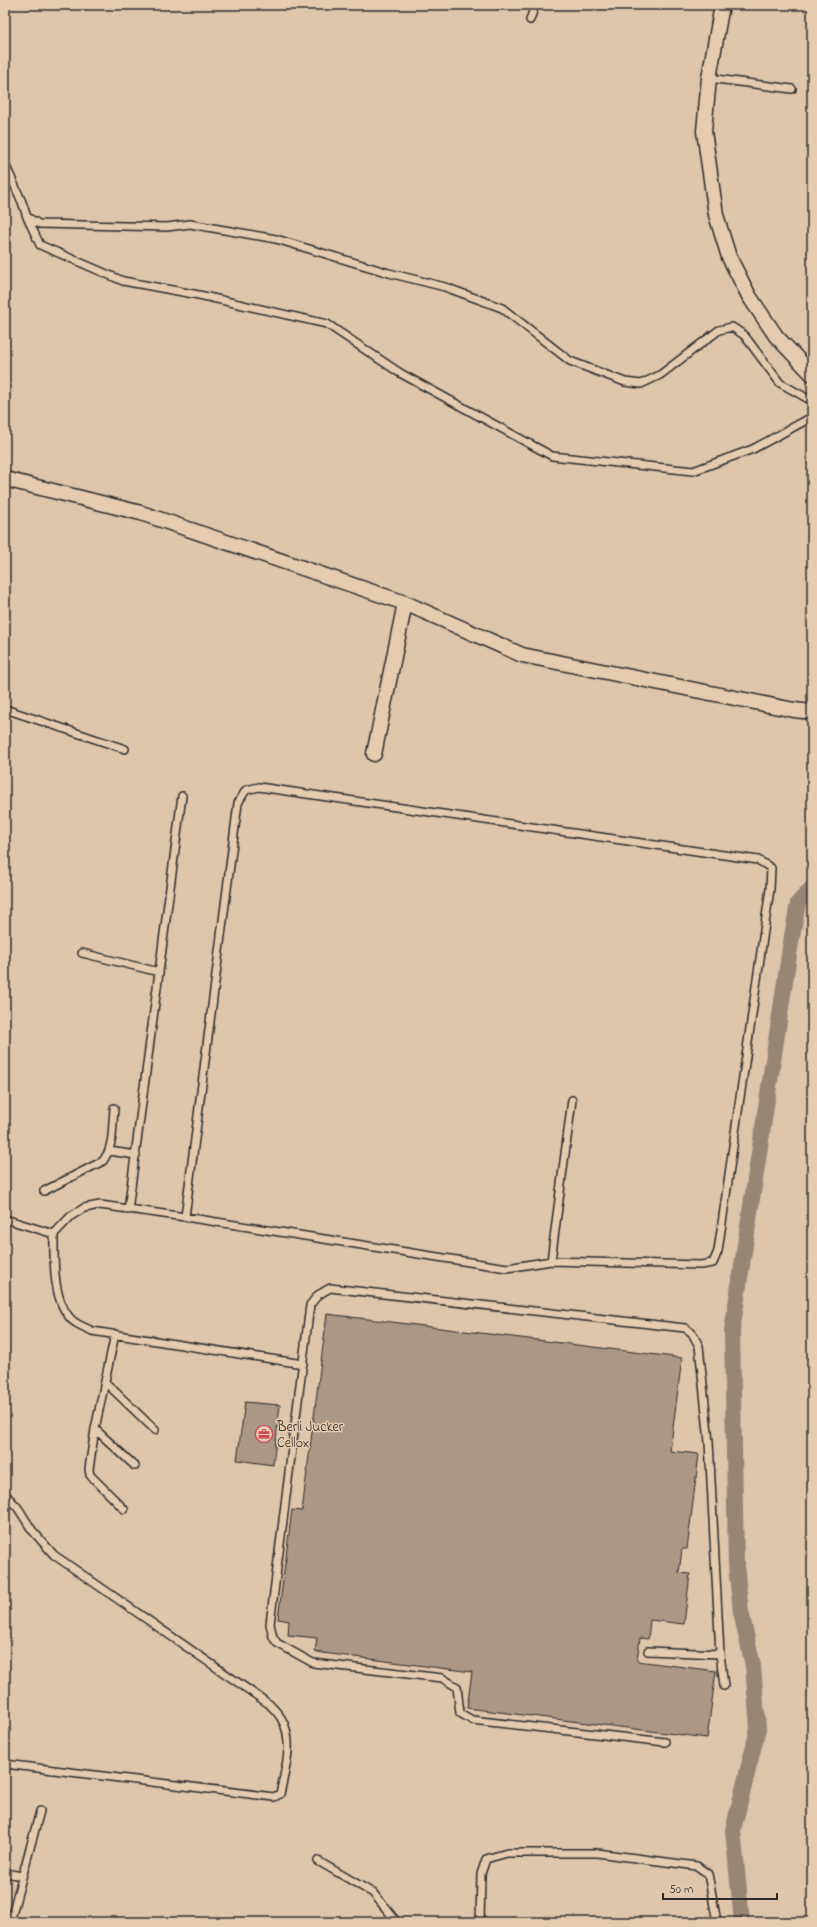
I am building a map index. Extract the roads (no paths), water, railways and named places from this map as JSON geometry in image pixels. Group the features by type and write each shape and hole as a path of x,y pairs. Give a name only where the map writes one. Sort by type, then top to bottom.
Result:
{"street":[{"path":"722,5 709,78 704,131 716,215 729,257 749,296 776,336 812,374"},
{"path":"5,479 141,513 405,603 522,655 794,710 812,712"},
{"path":"374,754 405,603"}],"lane":[{"path":"530,20 535,5"},
{"path":"709,78 792,89"},
{"path":"5,164 22,202 27,218 40,245 123,281 199,295 327,324 400,372 552,456 693,471 753,449 812,417"},
{"path":"27,218 39,224 167,227 190,224 276,239 389,273 445,287 502,308 570,362 626,382 641,384 660,375 719,330 732,327 744,335 780,383 812,401"},
{"path":"5,709 125,749"},
{"path":"185,1216 238,803 246,790 259,787 758,860 771,868 770,889 718,1251 713,1263 701,1265 551,1261 507,1268 185,1216 100,1206 84,1208 71,1216 54,1234 54,1268 64,1310 73,1321 92,1331 303,1364"},
{"path":"128,1210 182,796"},
{"path":"82,953 159,972"},
{"path":"551,1261 572,1100"},
{"path":"44,1191 103,1162 109,1151 112,1137 114,1108"},
{"path":"109,1151 136,1155"},
{"path":"5,1219 54,1234"},
{"path":"665,1742 472,1720 460,1713 457,1686 442,1678 313,1662 277,1643 272,1637 270,1624 310,1305 318,1295 330,1288 685,1328 692,1333 699,1346 709,1442 720,1654 724,1686"},
{"path":"115,1334 95,1429 89,1469 90,1474 124,1509"},
{"path":"105,1382 156,1430"},
{"path":"95,1429 135,1466"},
{"path":"5,1764 274,1797 280,1794 289,1754 282,1718 269,1704 54,1555 6,1496"},
{"path":"648,1651 720,1654"},
{"path":"10,1922 40,1811"},
{"path":"480,1922 480,1874 486,1859 507,1853 597,1853 697,1866 708,1874 717,1922"},
{"path":"318,1861 373,1893 397,1922"},
{"path":"5,1873 22,1876"}],"waterway":[{"path":"742,1922 733,1830 758,1729 753,1666 741,1612 736,1565 732,1331 798,903 812,888"}],"place":[{"name":"Berli Jucker Cellox","path":"264,1434"}]}
